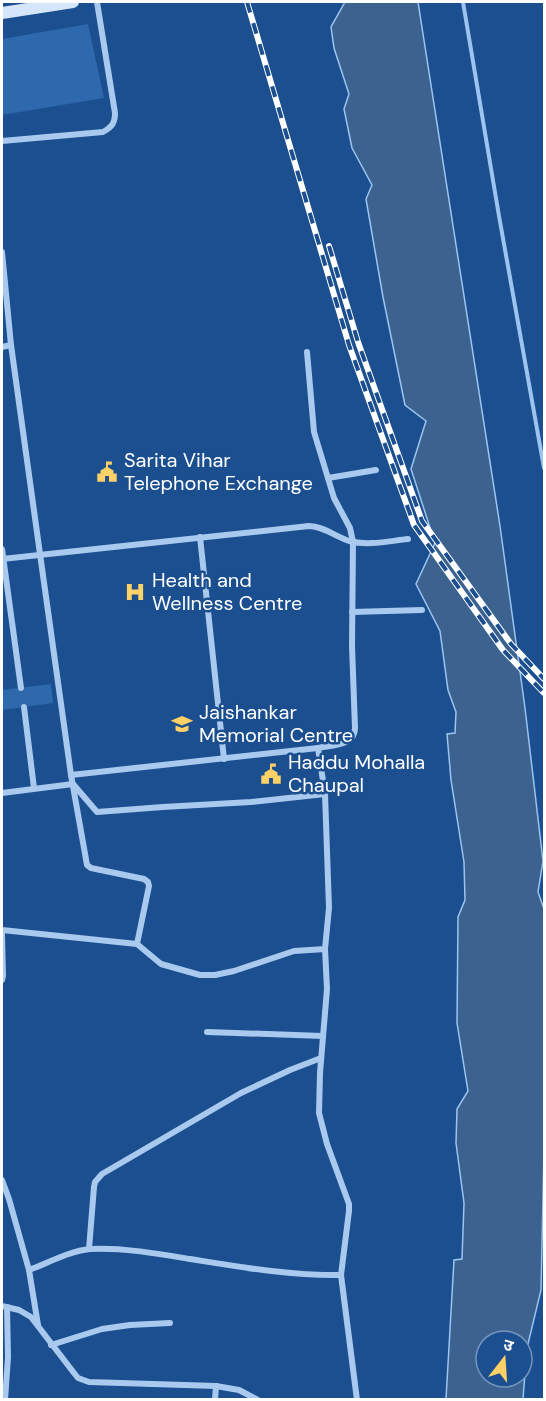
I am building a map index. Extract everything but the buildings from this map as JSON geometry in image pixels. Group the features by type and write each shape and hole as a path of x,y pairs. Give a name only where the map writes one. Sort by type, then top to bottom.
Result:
{"main road":[{"path":"2,13 73,2"}],"street":[{"path":"2,141 103,132 115,121 97,2"},
{"path":"2,252 11,345 71,775 87,865 91,868 144,879 149,883 137,944"},
{"path":"2,347 11,345"},
{"path":"71,775 318,748 344,743 351,740 355,733 352,646 353,542 350,528 334,498 315,432 308,352"},
{"path":"328,478 376,470"},
{"path":"2,559 313,526 353,542 408,539"},
{"path":"200,537 224,759"},
{"path":"2,549 21,688"},
{"path":"352,612 422,610"},
{"path":"24,707 34,788"},
{"path":"318,748 325,794 329,908 325,949 327,988 319,1113 327,1144 349,1204 341,1275 357,1400"},
{"path":"2,793 73,784"},
{"path":"73,784 97,812 251,802 325,794"},
{"path":"2,980 2,932 137,944 161,964 200,975 234,971 294,951 325,949"},
{"path":"207,1032 323,1036"},
{"path":"88,1249 94,1187 102,1174 241,1093 321,1058"},
{"path":"2,1180 29,1270 38,1325"},
{"path":"29,1270 75,1252 105,1249 154,1253 268,1270 341,1275"},
{"path":"5,1400 8,1357 4,1306 26,1314 38,1325 51,1345 74,1373 83,1380 216,1386 239,1390 258,1400"},
{"path":"51,1345 102,1329 170,1323"},
{"path":"214,1400 216,1386"}],"shaded area":[{"path":"345,2 418,2 500,526 543,861 538,892 544,909 544,1153 541,1290 532,1329 474,1329 474,1389 524,1389 523,1399 446,1399 454,1260 462,1259 464,1203 456,1143 457,1109 468,1091 457,1023 458,917 465,900 464,862 451,780 447,734 455,733 456,712 448,690 440,631 416,584 435,543 411,469 426,421 405,405 366,199 372,185 352,148 344,109 349,94 334,48 331,27"},
{"path":"88,24 104,98 2,115 2,39"},
{"path":"51,684 53,703 2,710 2,690"}],"waterway":[{"path":"463,2 544,468"}],"railway":[{"path":"247,2 349,345 414,525 503,650 544,693"},
{"path":"329,246 358,342 422,521 511,644 544,679"}],"place":[{"name":"Sarita Vihar Telephone Exchange","path":"107,472"},
{"name":"Health and Wellness Centre","path":"135,592"},
{"name":"Jaishankar Memorial Centre","path":"182,724"},
{"name":"Haddu Mohalla Chaupal","path":"271,774"}]}
